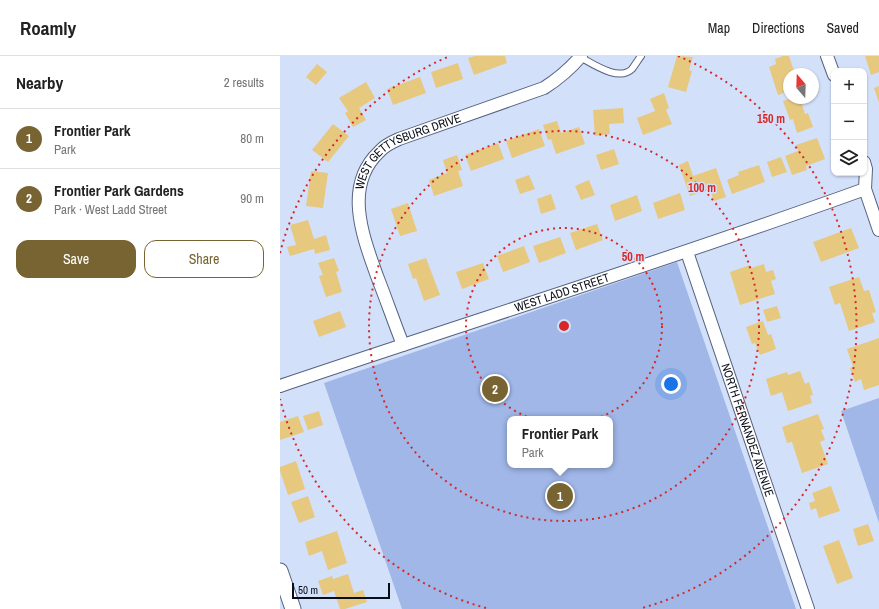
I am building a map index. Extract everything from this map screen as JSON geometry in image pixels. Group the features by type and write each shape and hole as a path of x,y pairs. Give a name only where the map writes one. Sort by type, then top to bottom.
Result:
{"street":[{"path":"827,56 831,68"},
{"name":"WEST GETTYSBURG DRIVE","path":"402,345 366,246 361,226 358,209 359,196 363,178 369,164 378,152 399,139 544,88 572,67 580,57"},
{"path":"866,176 865,189 879,230"},
{"name":"WEST LADD STREET","path":"280,386 686,252 865,189"},
{"name":"NORTH FERNANDEZ AVENUE","path":"686,252 808,609"},
{"path":"280,571 293,609"}],"lane":[{"path":"580,57 606,71 621,74 631,70 641,56"}],"shaded area":[{"path":"677,262 796,609 402,609 324,383"},
{"path":"879,398 879,523 841,411"}],"building":[{"path":"475,56 505,56 507,63 474,75 468,58"},
{"path":"677,56 693,57 689,70 692,71 686,92 668,87"},
{"path":"783,56 789,56 793,68 783,68 783,93 778,95 769,67 776,64 775,59"},
{"path":"865,56 879,56 879,72 871,75"},
{"path":"458,63 463,79 436,88 431,72"},
{"path":"317,64 327,72 316,85 306,77"},
{"path":"420,77 426,93 393,105 387,89"},
{"path":"366,82 375,98 359,108 366,120 353,127 345,113 348,111 339,98"},
{"path":"879,86 879,103 874,88"},
{"path":"664,93 669,108 666,110 672,124 643,135 637,118 655,111 650,99"},
{"path":"784,104 802,104 805,114 808,113 813,127 797,133 793,119 790,120"},
{"path":"623,108 624,123 609,124 610,134 595,136 593,110"},
{"path":"557,121 561,133 579,127 585,144 556,154 551,139 548,140 543,125"},
{"path":"333,124 349,136 328,162 312,150"},
{"path":"539,129 545,146 512,158 506,141"},
{"path":"817,138 825,159 806,166 807,170 792,175 785,156 798,151 796,145"},
{"path":"498,143 504,159 471,171 465,155"},
{"path":"614,149 619,164 601,170 596,155"},
{"path":"457,155 462,170 458,171 463,186 434,196 429,180 447,173 443,160"},
{"path":"781,157 787,172 772,177 767,162"},
{"path":"688,161 693,176 716,168 726,197 714,201 710,189 690,196 679,165"},
{"path":"759,165 765,182 732,194 727,180 739,175 738,172"},
{"path":"311,171 328,173 323,208 306,206"},
{"path":"529,175 535,189 520,194 515,180"},
{"path":"589,180 595,195 581,200 575,186"},
{"path":"680,193 685,210 658,219 653,203"},
{"path":"551,194 556,209 541,214 537,199"},
{"path":"637,195 642,211 615,221 610,205"},
{"path":"408,203 417,231 400,236 391,209"},
{"path":"308,220 314,239 326,235 330,250 315,254 314,249 290,256 287,247 296,245 290,225"},
{"path":"597,224 603,240 576,250 570,233"},
{"path":"851,228 859,248 821,262 813,242"},
{"path":"560,237 566,253 539,263 533,246"},
{"path":"524,246 530,262 503,272 497,256"},
{"path":"334,258 339,271 336,272 342,292 326,297 319,276 323,275 318,263"},
{"path":"426,258 440,295 424,301 416,278 413,279 408,264"},
{"path":"483,263 489,279 462,289 456,272"},
{"path":"764,264 766,272 773,270 776,279 771,281 775,294 740,305 730,272 750,265 751,268"},
{"path":"859,277 864,291 869,290 876,312 872,313 875,322 849,331 840,303 835,305 829,287"},
{"path":"777,306 781,318 767,322 763,310"},
{"path":"340,311 346,327 319,337 313,321"},
{"path":"763,321 768,335 771,334 776,349 760,355 755,343 752,344 746,327"},
{"path":"879,338 879,385 864,390 861,379 855,382 850,368 853,367 847,349"},
{"path":"800,371 805,384 809,382 813,395 810,396 812,403 788,411 782,392 771,396 766,379 787,372 788,375"},
{"path":"319,411 323,425 308,430 303,416"},
{"path":"818,414 824,429 821,430 825,440 820,442 828,464 802,473 792,442 787,443 782,427"},
{"path":"298,416 304,432 280,440 280,422"},
{"path":"296,461 305,489 288,495 280,467"},
{"path":"831,486 840,511 819,518 816,508 811,510 809,503 815,501 812,493"},
{"path":"308,496 315,517 299,523 291,502"},
{"path":"868,524 874,541 858,546 853,529"},
{"path":"337,531 347,563 328,570 322,551 309,556 305,542"},
{"path":"839,540 853,578 837,584 823,546"},
{"path":"348,574 354,593 363,590 367,602 345,609 340,609 334,591 323,595 318,581 332,576 333,579"}],"place":[{"name":"Frontier Park Gardens","path":"495,389"},
{"name":"Frontier Park","path":"560,496"}]}
